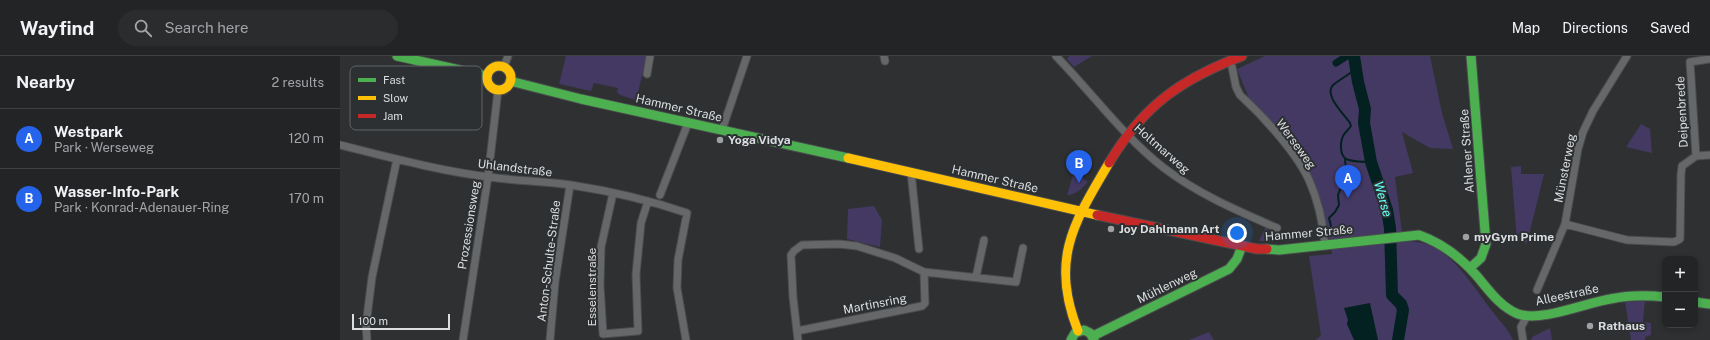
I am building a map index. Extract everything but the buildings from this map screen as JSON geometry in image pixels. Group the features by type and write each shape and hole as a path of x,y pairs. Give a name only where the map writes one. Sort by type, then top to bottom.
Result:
{"main road":[{"path":"396,56 442,66"},
{"path":"1078,331 1067,301 1065,290 1065,268 1069,240 1082,211 1106,168 1128,135 1151,109 1181,85 1242,56"},
{"name":"Ahlener Straße","path":"1470,268 1481,258 1486,244 1471,56"},
{"path":"504,67 509,73 510,81 506,87 498,90 491,87 488,84 488,72 494,68 504,67"},
{"path":"482,75 487,76"},
{"name":"Hammer Straße","path":"510,81 688,123 1164,230 1257,249 1279,250 1418,235 1427,237 1450,250 1470,268"},
{"name":"Mühlenweg","path":"1093,338 1229,269 1237,259 1242,246"},
{"name":"Alleestraße","path":"1470,268 1502,305 1510,310 1527,316 1539,315 1622,296 1645,295 1662,297"},
{"path":"1698,302 1710,304"},
{"path":"1071,340 1078,331 1087,331 1093,338"}],"street":[{"path":"504,67 508,56"},
{"path":"647,74 650,56"},
{"path":"722,130 747,56"},
{"name":"Holtmarweg","path":"1056,56 1128,135 1163,167 1188,185 1277,228"},
{"name":"Münsterweg","path":"1537,290 1565,224 1578,149 1583,132 1593,111 1627,56"},
{"name":"Deipenbrede","path":"1696,156 1690,62 1710,59"},
{"name":"Werseweg","path":"1232,67 1236,87 1240,95 1278,135 1308,180 1317,204 1323,228 1325,245"},
{"name":"Prozessionsweg","path":"463,340 488,177 498,90"},
{"path":"660,195 688,123"},
{"name":"Uhlandstraße","path":"340,145 397,159 488,177 570,185 613,193 648,201 687,213 678,260 677,288 686,340"},
{"name":"Deipenbrede","path":"1565,224 1627,240 1674,242 1680,239 1680,174 1682,166 1688,160 1696,156 1710,155"},
{"path":"367,340 366,325 372,277 397,159"},
{"path":"911,172 919,249"},
{"name":"Anton-Schulte-Straße","path":"550,340 555,282 570,185"},
{"name":"Esselenstraße","path":"613,193 601,247 600,286 603,334 638,331 636,274 641,223 648,201"},
{"path":"976,277 984,240"},
{"path":"798,340 796,331 791,255 802,244 839,244 867,248 896,258 924,272 1016,282 1023,248"},
{"name":"Martinsring","path":"796,331 922,306 925,303 924,272"},
{"path":"1523,340 1521,327 1527,316"}],"shaded area":[{"path":"566,56 647,56 636,100 620,95 617,92 618,88 594,83 591,91 559,84"},
{"path":"1069,56 1092,56 1074,67 1067,59"},
{"path":"1265,56 1430,56 1442,113 1453,149 1430,148 1402,132 1413,173 1395,177 1403,240 1429,245 1451,259 1506,328 1513,340 1378,340 1369,303 1348,320 1347,324 1354,340 1316,340 1321,335 1309,256 1332,254 1323,209 1306,162 1250,101 1237,69"},
{"path":"1641,124 1650,129 1652,153 1626,147"},
{"path":"1521,166 1521,174 1544,174 1527,243 1517,241 1511,167"},
{"path":"1074,172 1088,182 1081,189 1071,195 1067,195"},
{"path":"874,206 882,220 880,247 847,239 848,209"},
{"path":"1266,226 1268,230 1268,238 1278,238 1279,234 1292,240 1296,235 1302,238 1291,241 1259,241"},
{"path":"1645,301 1643,322 1651,323 1651,335 1645,337 1645,340 1631,340 1625,302"},
{"path":"1550,328 1552,340 1531,340 1532,337"},
{"path":"1209,332 1214,340 1189,340"}],"water":[{"path":"1370,303 1378,340 1354,340 1347,324 1348,320 1344,308"}],"waterway":[{"path":"1336,63 1347,56"},
{"name":"Werse","path":"1354,56 1358,82 1365,109 1364,123 1371,162 1387,210 1390,228 1392,295 1401,304 1403,310 1398,340"},
{"path":"1357,68 1333,85 1331,94 1336,105 1351,126 1342,139 1341,150 1343,156 1352,161 1371,162"},
{"path":"1331,226 1329,218 1339,205 1338,195 1346,173 1345,158"}],"traffic: fast":[{"path":"397,56 442,66"},
{"path":"1470,268 1481,258 1486,244 1471,56"},
{"path":"482,75 487,76"},
{"path":"510,81 581,99 848,158"},
{"path":"1267,249 1279,250 1419,235 1443,246 1457,257 1470,268 1495,297 1506,307 1518,314 1528,316 1551,314 1617,298 1645,296 1662,297"},
{"path":"1093,336 1229,269 1237,259 1242,246"},
{"path":"1698,302 1710,304"},
{"path":"1071,340 1075,333 1084,330 1090,333 1094,340"}],"traffic: slow":[{"path":"499,66 507,70 511,78 507,86 499,90 491,86 487,78 491,70 499,66"},
{"path":"848,158 1097,215"},
{"path":"1078,331 1070,306 1066,283 1066,263 1076,224 1109,163"}],"traffic: jam":[{"path":"1109,163 1136,125 1165,97 1200,74 1242,56"},
{"path":"1097,215 1257,249 1267,249"}],"place":[{"name":"Yoga Vidya","path":"720,140"},
{"name":"Wasser-Info-Park","path":"1079,183"},
{"name":"Westpark","path":"1348,198"},
{"name":"Joy Dahlmann Art","path":"1111,229"},
{"name":"myGym Prime","path":"1466,237"},
{"name":"Rathaus","path":"1590,326"}]}
